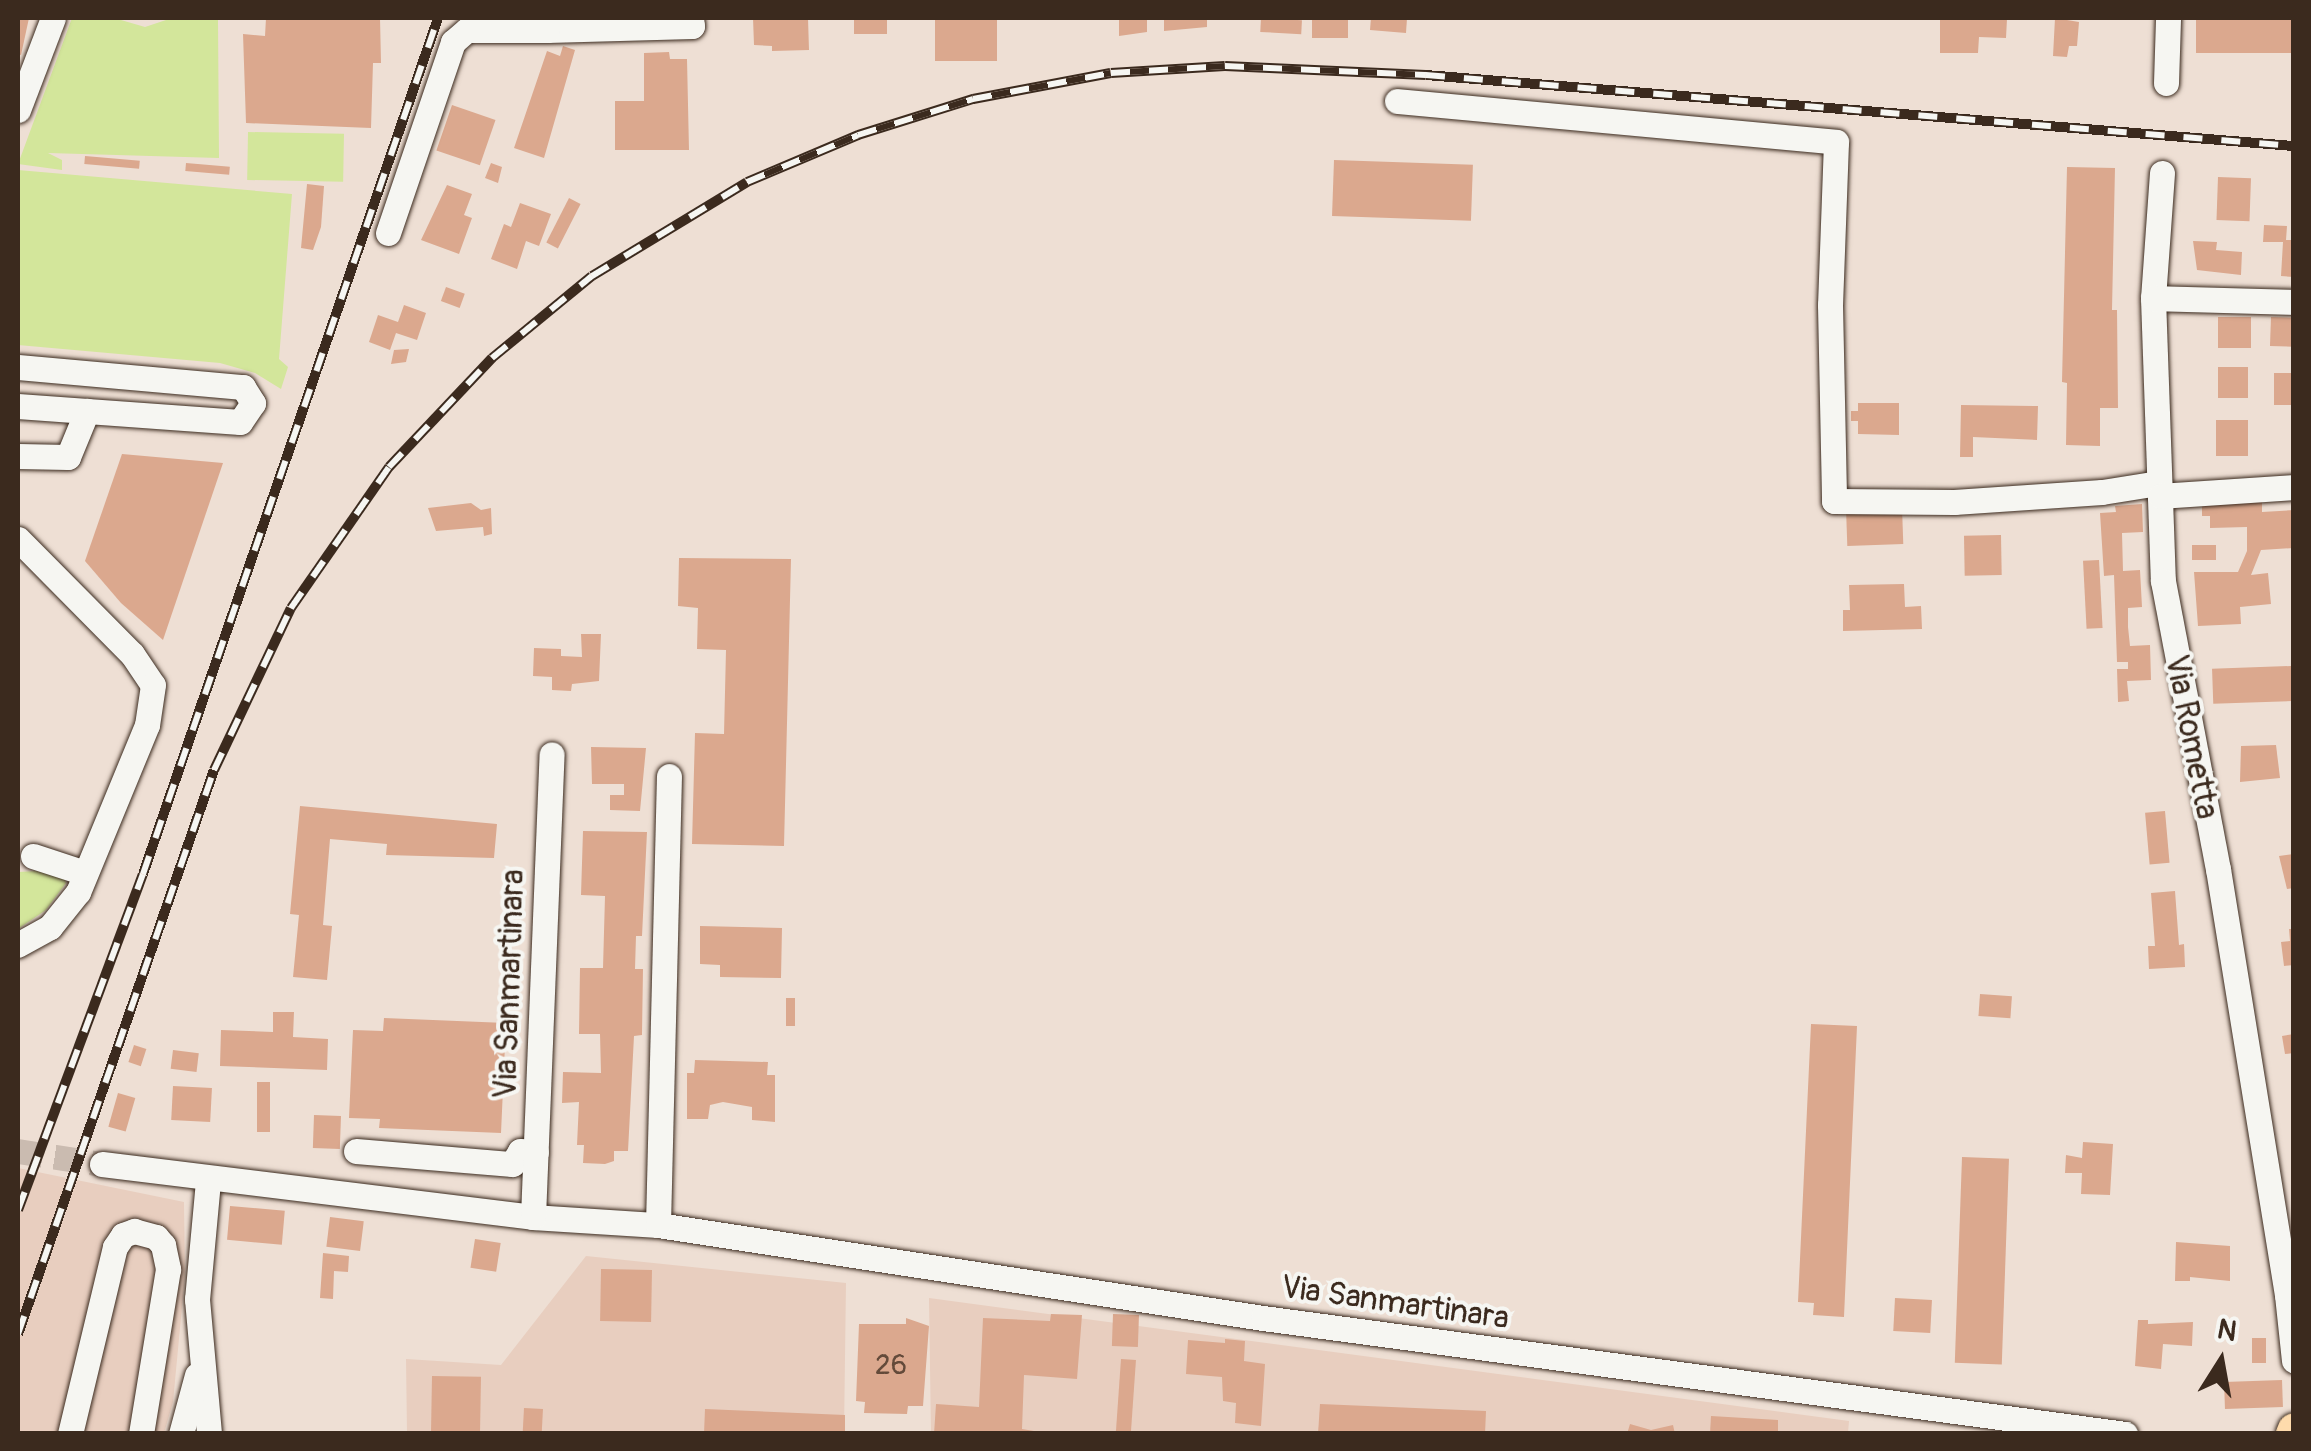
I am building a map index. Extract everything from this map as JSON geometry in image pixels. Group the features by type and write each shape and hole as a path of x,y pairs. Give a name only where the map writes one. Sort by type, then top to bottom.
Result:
{"street":[{"path":"18,110 53,18"},
{"path":"388,234 453,42 467,30 547,24 692,26 692,18"},
{"path":"2166,83 2168,18"},
{"path":"1397,101 1836,142 1830,305 1834,500 1954,502 2159,489 2294,488"},
{"name":"Via Rometta","path":"2162,173 2154,298 2163,582 2218,869 2290,1301 2294,1361"},
{"path":"2154,298 2294,302"},
{"path":"18,367 244,387 253,403 240,422 18,406"},
{"path":"18,456 68,456 86,410"},
{"path":"18,945 50,927 66,910 146,724 153,685 132,654 20,537"},
{"name":"Via Sanmartinara","path":"533,1216 552,754"},
{"path":"658,1225 669,776"},
{"path":"34,856 85,872"},
{"path":"356,1151 512,1164 520,1151 536,1152"},
{"name":"Via Sanmartinara","path":"102,1164 208,1180 533,1216 658,1225 1263,1318 2125,1434"},
{"path":"208,1180 197,1298 209,1434"},
{"path":"70,1434 116,1246 123,1236 134,1232 156,1237 164,1245 168,1268 141,1434"},
{"path":"182,1434 202,1354"}],"shaded area":[{"path":"18,1168 184,1202 185,1275 173,1402 164,1433 18,1433"},
{"path":"586,1256 846,1283 844,1433 407,1433 406,1359 501,1365"},
{"path":"929,1298 1849,1421 1848,1433 931,1433"}],"green space":[{"path":"72,18 114,18 145,27 166,20 218,20 219,158 48,153 62,160 62,170 18,164"},
{"path":"248,132 344,134 343,182 247,180"},
{"path":"18,170 292,194 279,359 288,367 281,389 255,373 220,363 18,345"},
{"path":"37,871 64,878 66,883 46,910 18,929 18,872"}],"building":[{"path":"18,18 29,18 21,55 18,54"},
{"path":"266,18 380,18 381,63 373,63 371,128 246,123 243,34 265,36"},
{"path":"753,18 808,18 809,50 772,51 772,46 754,45"},
{"path":"854,18 887,18 887,34 854,34"},
{"path":"935,18 997,18 997,61 935,61"},
{"path":"1147,18 1147,32 1119,36 1119,19"},
{"path":"1164,18 1207,18 1207,27 1164,31"},
{"path":"1261,18 1302,20 1301,34 1260,32"},
{"path":"1312,18 1348,18 1348,38 1312,38"},
{"path":"1371,18 1407,18 1406,33 1370,30"},
{"path":"1940,18 2007,19 2006,38 1979,37 1978,53 1940,53"},
{"path":"2055,18 2079,22 2077,46 2069,46 2067,57 2053,56"},
{"path":"2196,18 2294,18 2294,53 2196,53"},
{"path":"563,46 575,50 544,158 514,148 547,51 560,56"},
{"path":"669,52 670,59 687,59 689,150 615,150 615,101 644,101 644,53"},
{"path":"452,105 495,120 480,165 436,150"},
{"path":"85,156 140,161 139,169 84,164"},
{"path":"1334,160 1473,165 1471,221 1332,216"},
{"path":"186,163 230,167 229,175 185,171"},
{"path":"491,163 502,167 498,183 485,178"},
{"path":"2067,167 2115,168 2112,310 2117,310 2118,408 2100,408 2100,446 2066,445 2067,383 2062,382"},
{"path":"2218,177 2251,178 2249,221 2216,220"},
{"path":"307,184 324,186 321,227 313,250 301,248"},
{"path":"447,185 472,194 464,215 472,218 459,254 421,240"},
{"path":"569,198 581,204 558,248 546,243"},
{"path":"520,203 551,214 539,246 526,241 517,269 491,259 504,224 511,227"},
{"path":"2264,225 2287,226 2286,240 2294,240 2294,277 2281,276 2283,242 2263,242"},
{"path":"2193,241 2217,242 2216,250 2242,252 2241,275 2197,270"},
{"path":"446,287 465,294 460,308 441,301"},
{"path":"404,305 426,313 417,340 396,333 390,350 369,342 378,315 398,322"},
{"path":"2218,317 2251,317 2251,348 2218,348"},
{"path":"2271,317 2294,318 2293,347 2270,346"},
{"path":"409,349 406,362 391,364 394,350"},
{"path":"2218,367 2248,367 2248,398 2218,398"},
{"path":"2274,373 2294,373 2294,405 2274,405"},
{"path":"1858,403 1899,403 1899,435 1858,434 1858,421 1851,421 1851,411 1858,411"},
{"path":"1961,405 2038,406 2037,440 1973,437 1973,457 1960,457"},
{"path":"2216,420 2248,420 2248,456 2216,456"},
{"path":"122,454 223,463 163,640 121,603 85,561"},
{"path":"2262,494 2262,512 2294,510 2294,548 2261,550 2251,575 2268,573 2271,604 2240,607 2241,624 2198,626 2194,572 2238,572 2247,551 2247,527 2210,528 2210,516 2202,516 2202,497"},
{"path":"471,503 481,510 491,508 492,534 484,536 483,527 436,531 428,508"},
{"path":"2142,504 2143,532 2122,533 2123,571 2140,570 2142,607 2128,608 2128,627 2130,646 2150,645 2151,680 2127,681 2129,701 2118,702 2117,669 2128,669 2128,662 2117,662 2114,575 2104,576 2100,513 2116,512 2115,506"},
{"path":"1902,507 1903,544 1847,546 1846,509"},
{"path":"2001,535 2002,575 1965,576 1964,536"},
{"path":"2192,545 2216,545 2216,560 2192,560"},
{"path":"679,558 791,559 784,846 692,844 695,733 724,734 726,650 697,649 698,608 678,606"},
{"path":"2099,560 2103,628 2087,629 2083,561"},
{"path":"1904,584 1905,607 1921,606 1922,629 1843,631 1843,610 1850,610 1849,585"},
{"path":"581,634 601,634 599,681 572,684 571,691 552,690 552,677 533,676 534,648 561,649 561,656 582,657"},
{"path":"2291,666 2292,701 2213,704 2212,669"},
{"path":"2276,745 2280,778 2240,782 2241,746"},
{"path":"591,747 646,748 640,811 610,810 610,795 624,795 624,784 592,784"},
{"path":"300,806 497,824 494,858 386,855 387,844 330,839 323,925 332,926 327,980 293,977 299,915 290,914"},
{"path":"2165,811 2170,863 2150,865 2145,813"},
{"path":"583,831 647,832 642,936 636,936 635,969 643,969 642,1035 634,1036 628,1151 614,1151 614,1161 605,1164 583,1163 584,1145 577,1145 579,1102 562,1103 563,1072 601,1073 600,1034 579,1034 580,968 603,968 605,896 581,895"},
{"path":"2294,854 2294,888 2287,889 2279,856"},
{"path":"2175,891 2179,945 2184,944 2185,967 2149,969 2148,946 2155,946 2151,893"},
{"path":"700,926 782,928 781,978 720,977 720,965 700,964"},
{"path":"2289,929 2294,929 2294,965 2284,966 2281,942 2290,941"},
{"path":"1980,994 2012,996 2010,1018 1978,1016"},
{"path":"786,998 795,998 795,1026 786,1026"},
{"path":"273,1012 294,1012 293,1037 328,1039 327,1070 220,1066 221,1030 273,1032"},
{"path":"384,1018 506,1023 501,1133 379,1128 380,1119 349,1118 353,1030 383,1031"},
{"path":"1811,1024 1857,1026 1844,1317 1813,1315 1814,1303 1798,1302"},
{"path":"2294,1034 2294,1053 2285,1054 2282,1036"},
{"path":"134,1045 146,1049 141,1066 128,1062"},
{"path":"173,1050 199,1053 196,1072 171,1069"},
{"path":"695,1060 768,1062 767,1075 775,1075 775,1122 752,1120 752,1107 723,1102 710,1105 708,1119 687,1119 687,1073 694,1073"},
{"path":"257,1082 270,1082 270,1132 257,1132"},
{"path":"173,1086 212,1088 210,1122 171,1120"},
{"path":"118,1093 135,1098 126,1132 108,1127"},
{"path":"314,1115 341,1116 340,1149 313,1148"},
{"path":"2083,1142 2113,1144 2110,1195 2081,1194 2082,1173 2065,1173 2066,1155 2082,1158"},
{"path":"1962,1157 2009,1159 2002,1365 1955,1363"},
{"path":"230,1206 285,1211 282,1245 227,1240"},
{"path":"330,1217 364,1221 360,1251 326,1247"},
{"path":"475,1239 501,1243 496,1272 470,1268"},
{"path":"2176,1242 2230,1246 2230,1281 2190,1277 2190,1281 2175,1281"},
{"path":"323,1253 349,1256 348,1272 334,1271 333,1299 320,1298"},
{"path":"601,1269 652,1270 651,1322 600,1321"},
{"path":"1895,1298 1932,1300 1930,1333 1893,1331"},
{"path":"1051,1314 1082,1315 1077,1379 1024,1375 1022,1429 1052,1434 934,1434 936,1404 979,1407 983,1318 1050,1321"},
{"path":"1113,1314 1139,1315 1138,1347 1112,1346"},
{"path":"906,1318 929,1326 923,1406 908,1406 907,1414 864,1413 865,1402 856,1401 859,1324 906,1324"},
{"path":"2138,1320 2148,1320 2148,1324 2193,1322 2192,1346 2163,1344 2161,1369 2135,1366"},
{"path":"2252,1338 2266,1338 2266,1363 2252,1363"},
{"path":"1225,1339 1245,1341 1244,1361 1265,1364 1261,1426 1235,1423 1236,1403 1223,1401 1222,1377 1186,1374 1188,1340 1225,1343"},
{"path":"1121,1359 1136,1360 1131,1434 1116,1434"},
{"path":"432,1376 481,1377 480,1434 431,1434"},
{"path":"2282,1380 2283,1407 2225,1409 2224,1382"},
{"path":"1320,1404 1486,1411 1485,1434 1318,1434"},
{"path":"524,1408 543,1409 542,1434 523,1434"},
{"path":"705,1409 845,1415 845,1434 704,1434"},
{"path":"1711,1416 1778,1420 1778,1434 1710,1434"},
{"path":"1630,1424 1651,1430 1673,1425 1675,1434 1627,1434"}],"tunnel":[{"path":"18,1151 102,1164"}],"railway":[{"path":"18,1210 143,874 438,18"},
{"path":"18,1334 214,770 291,608 389,467 492,358 592,276 747,182 858,135 973,99 1111,73 1225,66 1426,75 2294,146"}]}
